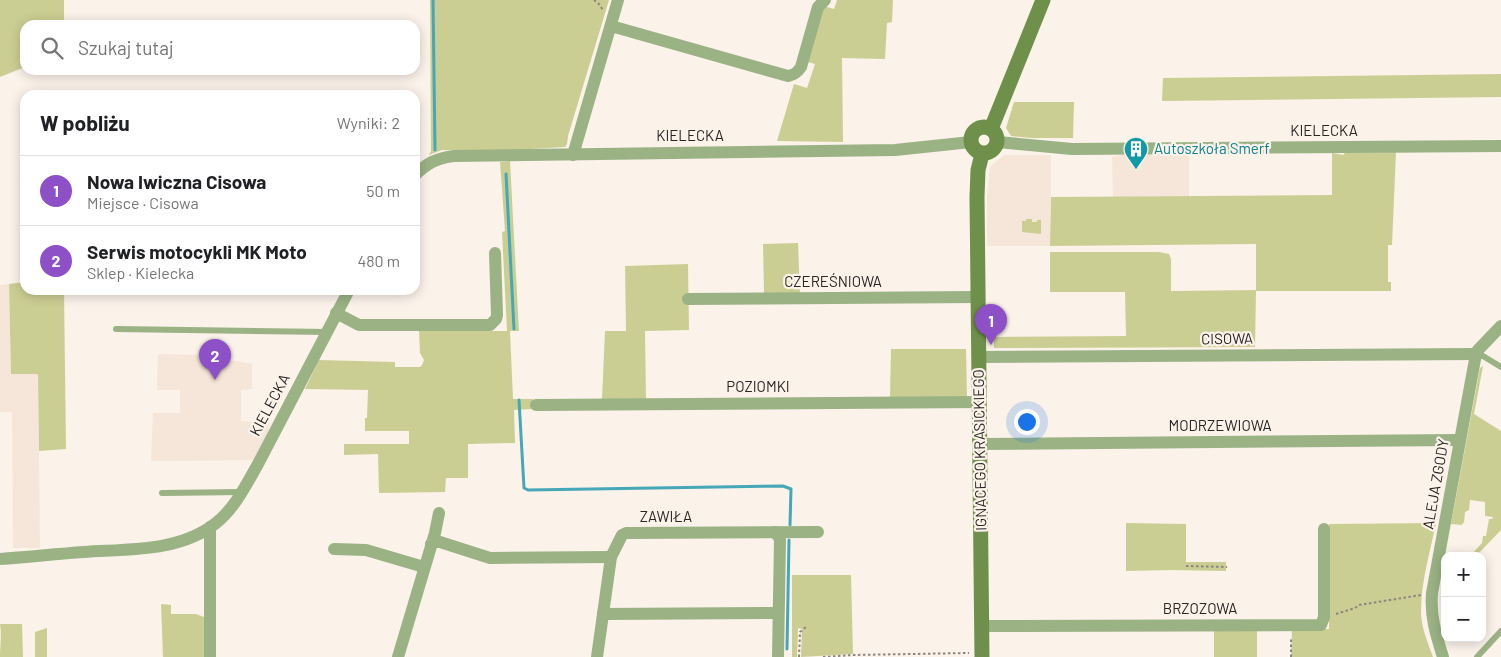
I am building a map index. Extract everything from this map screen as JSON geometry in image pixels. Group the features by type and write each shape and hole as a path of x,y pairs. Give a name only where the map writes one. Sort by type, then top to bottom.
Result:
{"street":[{"path":"573,155 618,0"},
{"path":"610,26 788,76 795,74 803,62 818,6 825,0"},
{"path":"994,136 985,127 972,133 971,142 976,151 982,154 990,153 994,150 994,136 1043,0"},
{"name":"KIELECKA","path":"994,136 1072,149 1501,146"},
{"name":"KIELECKA","path":"420,170 434,160 444,157 471,155 895,150 971,142"},
{"name":"IGNACEGO KRASICKIEGO","path":"978,655 982,626 977,187 982,154"},
{"path":"336,313 359,325 490,324 496,319 497,315 495,253"},
{"name":"KIELECKA","path":"0,559 155,547 186,540 210,527 225,514 242,492 345,295"},
{"name":"CZEREŚNIOWA","path":"688,299 978,297"},
{"path":"1476,354 1501,326"},
{"name":"CISOWA","path":"979,357 1476,354"},
{"name":"ALEJA ZGODY","path":"1443,657 1434,628 1431,608 1432,593 1476,354"},
{"name":"POZIOMKI","path":"536,404 980,402"},
{"name":"MODRZEWIOWA","path":"980,444 1460,440"},
{"path":"398,657 432,544 438,513"},
{"path":"210,527 210,657"},
{"path":"1324,529 1324,617"},
{"path":"775,532 818,532"},
{"path":"775,532 780,539 778,657"},
{"name":"ZAWIŁA","path":"611,557 620,538 626,534 775,532"},
{"path":"432,544 440,542 490,558 611,557 597,657"},
{"path":"334,549 366,550 424,567"},
{"path":"604,614 778,613"},
{"name":"BRZOZOWA","path":"982,626 1319,625 1322,624 1324,617"}],"lane":[{"path":"116,329 327,332"},
{"path":"1476,354 1484,356 1501,367"},
{"path":"162,493 242,492"},
{"path":"1477,657 1501,631"}],"path":[{"path":"1186,566 1227,567"},
{"path":"1324,617 1355,608 1359,605 1426,594"},
{"path":"1291,625 1291,657"},
{"path":"799,657 800,632 806,627"},
{"path":"823,657 853,655 978,655"}],"shaded area":[{"path":"1189,154 1189,196 1113,197 1112,157 1119,155"},
{"path":"1004,155 1051,155 1050,246 987,246 987,197 990,167"},
{"path":"9,284 11,374 38,374 40,548 13,548 12,412 0,412 0,285"},
{"path":"158,354 211,355 220,360 252,364 252,389 241,390 241,421 271,423 254,460 151,461 153,413 180,413 180,390 157,390"}],"green space":[{"path":"0,0 64,0 64,20 20,20 20,69 0,77"},
{"path":"430,0 609,0 565,147 513,150 442,150 429,155 431,151"},
{"path":"837,0 893,0 892,22 887,23 885,59 842,58 843,142 777,141 794,84 807,88 815,64 808,62 824,6 834,9"},
{"path":"1501,74 1501,97 1162,101 1163,78"},
{"path":"1014,102 1074,102 1073,138 1011,136 1006,128"},
{"path":"1396,152 1392,245 1388,245 1388,282 1391,282 1391,291 1256,291 1255,347 994,348 994,341 990,341 990,337 1126,336 1125,292 1050,292 1050,252 1159,252 1169,254 1171,259 1171,291 1256,290 1256,244 1050,246 1051,197 1332,195 1332,153 1343,155 1345,153"},
{"path":"510,161 519,331 510,331 513,399 533,399 533,409 514,410 515,443 468,444 468,478 446,478 445,492 379,493 378,454 344,455 344,444 409,444 409,431 365,431 368,390 305,389 319,360 395,362 395,367 420,367 424,360 420,353 419,331 507,331 502,232 505,231 500,162"},
{"path":"1026,219 1032,219 1032,222 1041,220 1041,234 1022,232 1022,221 1026,221"},
{"path":"798,243 800,293 764,293 763,244"},
{"path":"688,264 689,330 645,331 646,399 602,399 605,331 626,331 625,266"},
{"path":"20,283 20,295 64,295 66,449 39,451 38,374 11,374 9,284"},
{"path":"891,349 966,349 967,397 890,397"},
{"path":"1483,366 1474,414 1501,431 1501,530 1480,552 1474,552 1482,543 1483,536 1486,536 1489,519 1493,517 1485,516 1485,502 1470,500 1469,510 1465,512 1464,523 1462,525 1451,524 1480,368"},
{"path":"1126,523 1186,524 1186,562 1226,562 1226,571 1126,571"},
{"path":"1436,523 1421,601 1423,629 1433,657 1291,657 1292,630 1329,629 1329,524"},
{"path":"792,575 851,575 853,654 801,657 802,629 798,628 797,657 792,657"},
{"path":"161,604 171,605 171,614 196,614 204,617 204,657 163,657"},
{"path":"0,624 22,624 23,657 0,657"},
{"path":"47,628 47,657 35,657 35,632"},
{"path":"1214,631 1257,631 1257,657 1214,657"}],"waterway":[{"path":"433,0 435,150"},
{"path":"506,174 514,329"},
{"path":"519,400 524,488 528,490 783,486 791,489 790,525"},
{"path":"787,649 789,540"}],"place":[{"name":"Autoszkoła Smerf","path":"1136,170"},
{"name":"Nowa Iwiczna Cisowa","path":"991,345"},
{"name":"Serwis motocykli MK Moto","path":"215,380"}]}
